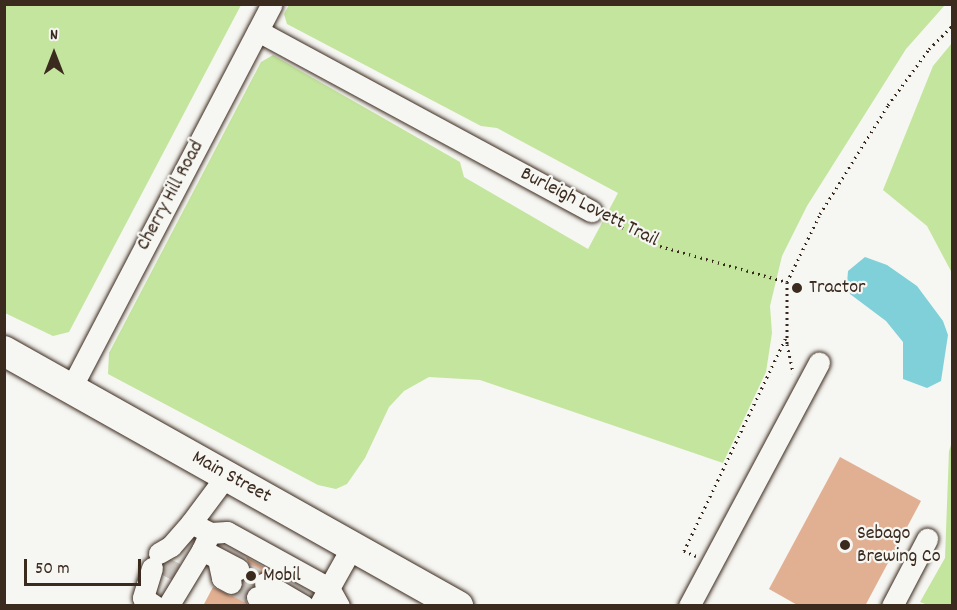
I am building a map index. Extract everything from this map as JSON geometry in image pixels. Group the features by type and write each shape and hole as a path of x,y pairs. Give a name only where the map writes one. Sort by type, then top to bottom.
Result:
{"highway":[{"name":"Main Street","path":"4,351 458,606"}],"street":[{"name":"Cherry Hill Road","path":"71,388 272,4"},
{"name":"Burleigh Lovett Trail","path":"258,31 591,211"},
{"path":"689,606 819,363"},
{"path":"155,606 143,598 161,564 226,476"},
{"path":"191,523 235,576"},
{"path":"168,606 210,548 227,532 329,600 352,546"},
{"path":"892,606 927,540"},
{"path":"261,590 292,601"}],"path":[{"path":"804,392 793,373 787,335 787,282 820,214 882,114 929,50 952,26"},
{"name":"Burleigh Lovett Trail","path":"591,211 660,246 787,282"},
{"path":"703,560 684,551 787,335"}],"green space":[{"path":"289,4 945,5 906,49 807,206 782,256 770,306 772,333 766,372 723,463 480,380 429,377 404,391 389,407 365,458 347,484 336,489 318,485 108,374 109,353 261,62 273,55 460,162 464,177 588,249 618,193 497,128 481,126 287,24 284,14"},
{"path":"4,5 241,5 69,332 53,336 5,313"},
{"path":"952,43 952,273 927,226 883,190 933,66"},
{"path":"952,442 952,605 928,605 920,602 945,558 949,451"}],"water":[{"path":"865,257 887,265 917,286 943,321 948,335 941,381 927,388 903,379 903,342 886,321 850,294 847,284 848,271"}],"building":[{"name":"Sebago Brewing Co","path":"840,457 921,501 865,606 799,606 769,589"},
{"path":"246,557 271,571 254,576 244,596 248,606 203,606 213,587 231,596 242,590 251,569"},
{"path":"167,562 173,562 177,569 173,576 167,576 163,572 163,566"}],"tunnel":[{"path":"163,575 171,559"},
{"path":"238,569 265,583"},
{"path":"231,583 257,597"}],"place":[{"name":"Tractor","path":"797,288"},
{"name":"Sebago Brewing Co","path":"845,545"},
{"name":"Mobil","path":"251,576"}]}
